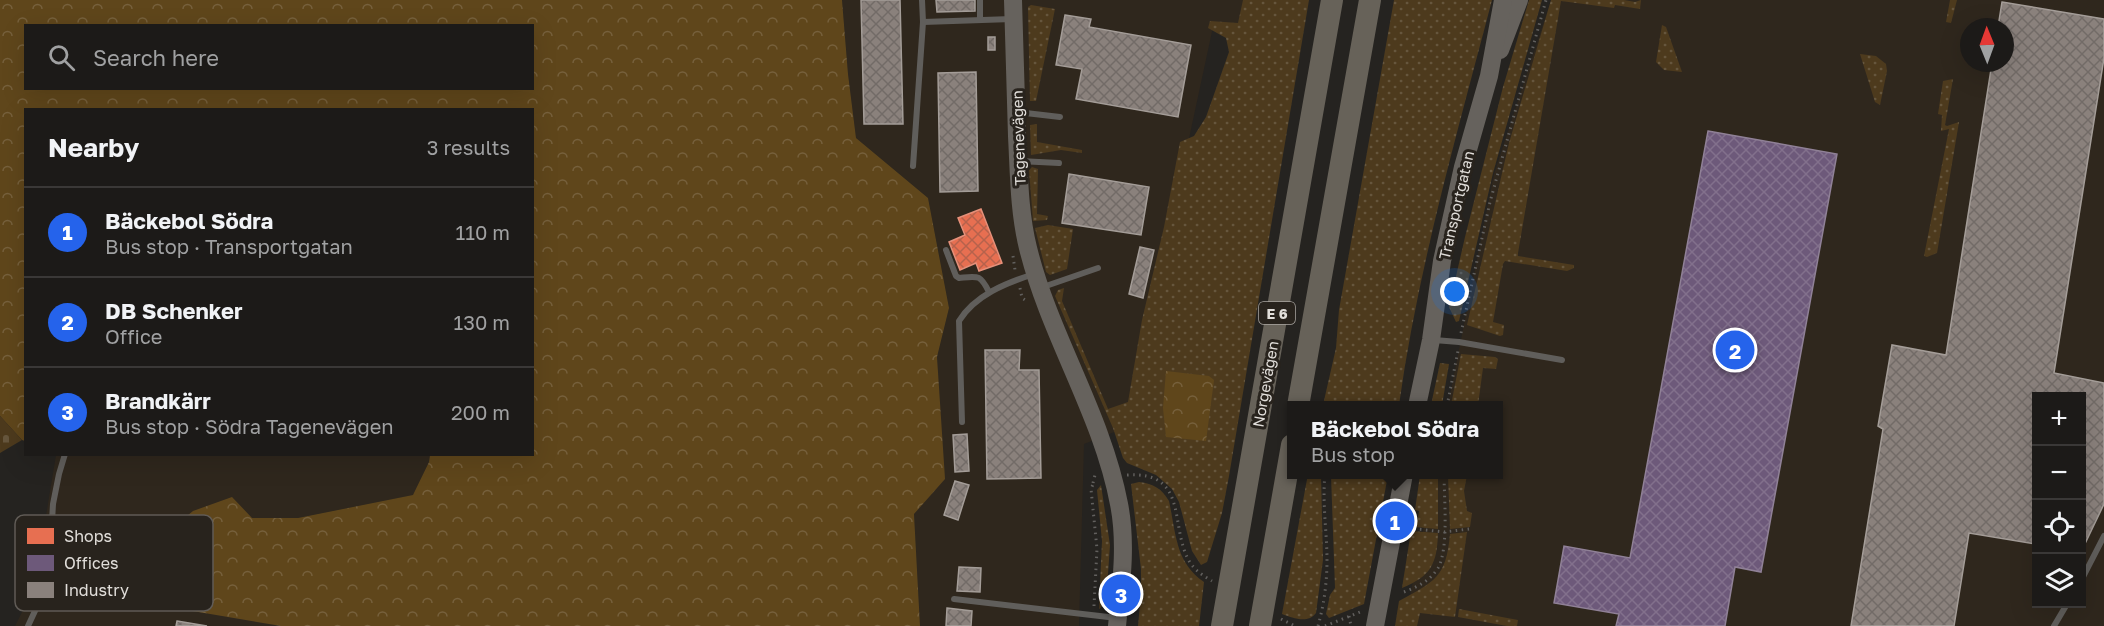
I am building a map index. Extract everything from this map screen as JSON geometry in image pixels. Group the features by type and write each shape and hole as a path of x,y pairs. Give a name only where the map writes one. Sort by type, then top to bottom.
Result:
{"highway":[{"name":"Norgevägen","path":"1222,626 1332,0"},
{"name":"E 6","path":"1299,401 1370,0"},
{"path":"1260,626 1287,473"}],"street":[{"name":"Tagenevägen","path":"1013,0 1018,161 1024,231 1037,281 1092,415 1113,477 1122,524 1123,562 1118,622"},
{"name":"Transportgatan","path":"1418,401 1431,340 1442,261 1464,167 1489,76 1503,0"},
{"name":"Transportgatan","path":"1489,76 1519,0"},
{"path":"1376,626 1403,479"}],"lane":[{"path":"913,166 922,0"},
{"path":"980,0 980,20"},
{"path":"922,22 1013,19"},
{"path":"1017,112 1060,117"},
{"path":"1018,161 1059,163"},
{"path":"946,250 956,276 959,278 980,277 989,292"},
{"path":"962,422 959,321 965,311 989,292 1014,280 1037,281 1098,268"},
{"path":"1431,340 1459,342 1562,360"},
{"path":"52,515 64,456"},
{"path":"2086,571 2104,536"},
{"path":"954,599 1093,615 1118,622"},
{"path":"2054,626 2064,608"},
{"path":"28,626 35,611"}],"path":[{"path":"1448,401 1490,202 1546,0"},
{"path":"1093,615 1097,549 1091,489 1093,483 1097,481 1140,474 1153,478 1167,490 1177,510 1184,551 1188,560 1198,572 1212,581"},
{"path":"1318,626 1324,597 1327,562 1325,479"},
{"path":"1404,592 1426,581 1439,566 1443,550 1444,479"},
{"path":"1408,528 1444,532 1469,529"},
{"path":"1325,626 1360,612"},
{"path":"1349,616 1351,626"},
{"path":"1281,619 1295,626"}],"shaded area":[{"path":"842,0 1246,0 1240,32 1213,27 1127,427 1084,444 1079,626 920,626 914,514 944,478 937,357 949,308 928,198 856,138"},
{"path":"1551,0 2104,0 2104,626 1404,626 1433,479 1503,479 1503,401 1449,401 1494,174"},
{"path":"56,456 430,456 414,495 298,518 252,518 255,621 281,626 15,626 22,611 213,611 213,515 46,515"}],"green space":[{"path":"0,0 842,0 856,138 928,198 949,308 937,357 945,479 914,514 920,626 281,626 193,611 213,611 213,515 188,515 193,511 232,497 252,518 298,518 413,495 430,456 534,456 534,108 24,108 24,441 0,416"},
{"path":"1243,0 1309,0 1222,513 1207,562 1201,565 1192,551 1179,502 1172,489 1156,475 1127,463 1123,458 1113,428 1055,296 1058,290 1064,288 1062,301 1108,409 1128,402 1142,320 1164,227 1180,142 1194,136 1206,117 1229,52 1226,38 1208,28 1210,21 1238,23"},
{"path":"1394,0 1492,0 1428,252 1400,401 1324,401 1336,348 1339,310"},
{"path":"1529,0 1542,0 1493,173 1459,321 1456,322 1449,307 1503,87"},
{"path":"1551,0 1635,2 1641,0 1640,9 1561,1 1518,256 1574,265 1574,268 1567,271 1505,261 1493,322 1504,325 1503,335 1500,336 1467,325 1509,143"},
{"path":"1950,0 1957,0 1951,23 1946,22"},
{"path":"1031,5 1055,9 1036,101 1030,101 1028,7"},
{"path":"1662,25 1666,27 1682,72 1664,70 1656,62"},
{"path":"1860,54 1876,56 1886,64 1887,71 1880,105 1875,102"},
{"path":"1953,79 1945,125 1959,122 1937,253 1927,257 1924,256 1949,129 1941,131 1942,115 1938,114 1943,81"},
{"path":"1037,124 1037,142 1082,150 1082,153 1061,150 1031,155 1030,125"},
{"path":"1032,167 1038,169 1037,214 1048,216 1047,220 1033,221 1029,170"},
{"path":"1048,225 1073,229 1067,269 1050,275 1046,272 1035,228"},
{"path":"1461,354 1498,359 1496,369 1483,368 1479,401 1452,401"},
{"path":"1440,363 1449,364 1443,401 1432,401"},
{"path":"1166,371 1209,376 1214,380 1206,441 1166,437 1163,408"},
{"path":"0,416 22,440 0,453"},
{"path":"1307,479 1321,479 1323,560 1316,613 1305,619 1282,614"},
{"path":"1331,479 1387,479 1364,604 1329,618 1326,614 1330,595 1335,588"},
{"path":"1419,479 1438,479 1438,529 1412,525 1412,522 1417,522 1419,511 1415,510"},
{"path":"1448,479 1466,479 1464,491 1467,511 1472,513 1470,527 1450,529"},
{"path":"1139,482 1157,487 1169,501 1182,556 1194,574 1204,582 1199,626 1138,626 1141,569 1131,484"},
{"path":"1101,485 1110,545 1106,603 1099,609 1102,541 1097,490"},
{"path":"1411,531 1438,533 1436,553 1426,573 1420,579 1402,588"},
{"path":"1467,532 1455,617 1420,613 1417,626 1395,626 1399,601 1430,583 1442,569 1450,534"},
{"path":"1459,609 1518,620 1517,626 1458,617"}],"building: Shops":[{"path":"981,209 1002,263 979,271 976,263 960,270 949,242 965,235 958,218"}],"building: Offices":[{"path":"1708,131 1837,154 1761,572 1735,567 1725,626 1616,626 1619,614 1554,603 1564,546 1630,558"}],"building: Industry":[{"path":"861,0 900,0 903,124 864,124"},
{"path":"936,0 975,0 975,11 937,12"},
{"path":"2002,2 2104,19 2104,58 2054,373 2104,383 2104,504 2086,542 2086,392 2032,392 2032,543 1969,533 1954,626 1851,626 1883,429 1878,426 1892,345 1946,355 1991,72 2014,72 2014,18 1999,18"},
{"path":"1065,15 1091,19 1089,27 1191,45 1178,117 1076,99 1082,69 1056,65"},
{"path":"988,37 995,37 995,50 988,50"},
{"path":"976,72 978,191 940,192 938,73"},
{"path":"1069,174 1149,187 1141,235 1062,223"},
{"path":"1140,247 1154,250 1143,298 1129,294"},
{"path":"985,350 1020,350 1019,370 1039,370 1041,478 987,479"},
{"path":"967,434 969,471 955,472 953,435"},
{"path":"955,481 969,485 958,520 944,515"},
{"path":"959,567 981,568 980,592 957,591"},
{"path":"947,608 972,611 971,626 946,626"},
{"path":"177,621 207,626 176,626"}],"place":[{"name":"DB Schenker","path":"1735,350"},
{"name":"Bäckebol Södra","path":"1395,521"},
{"name":"Brandkärr","path":"1121,594"}]}
